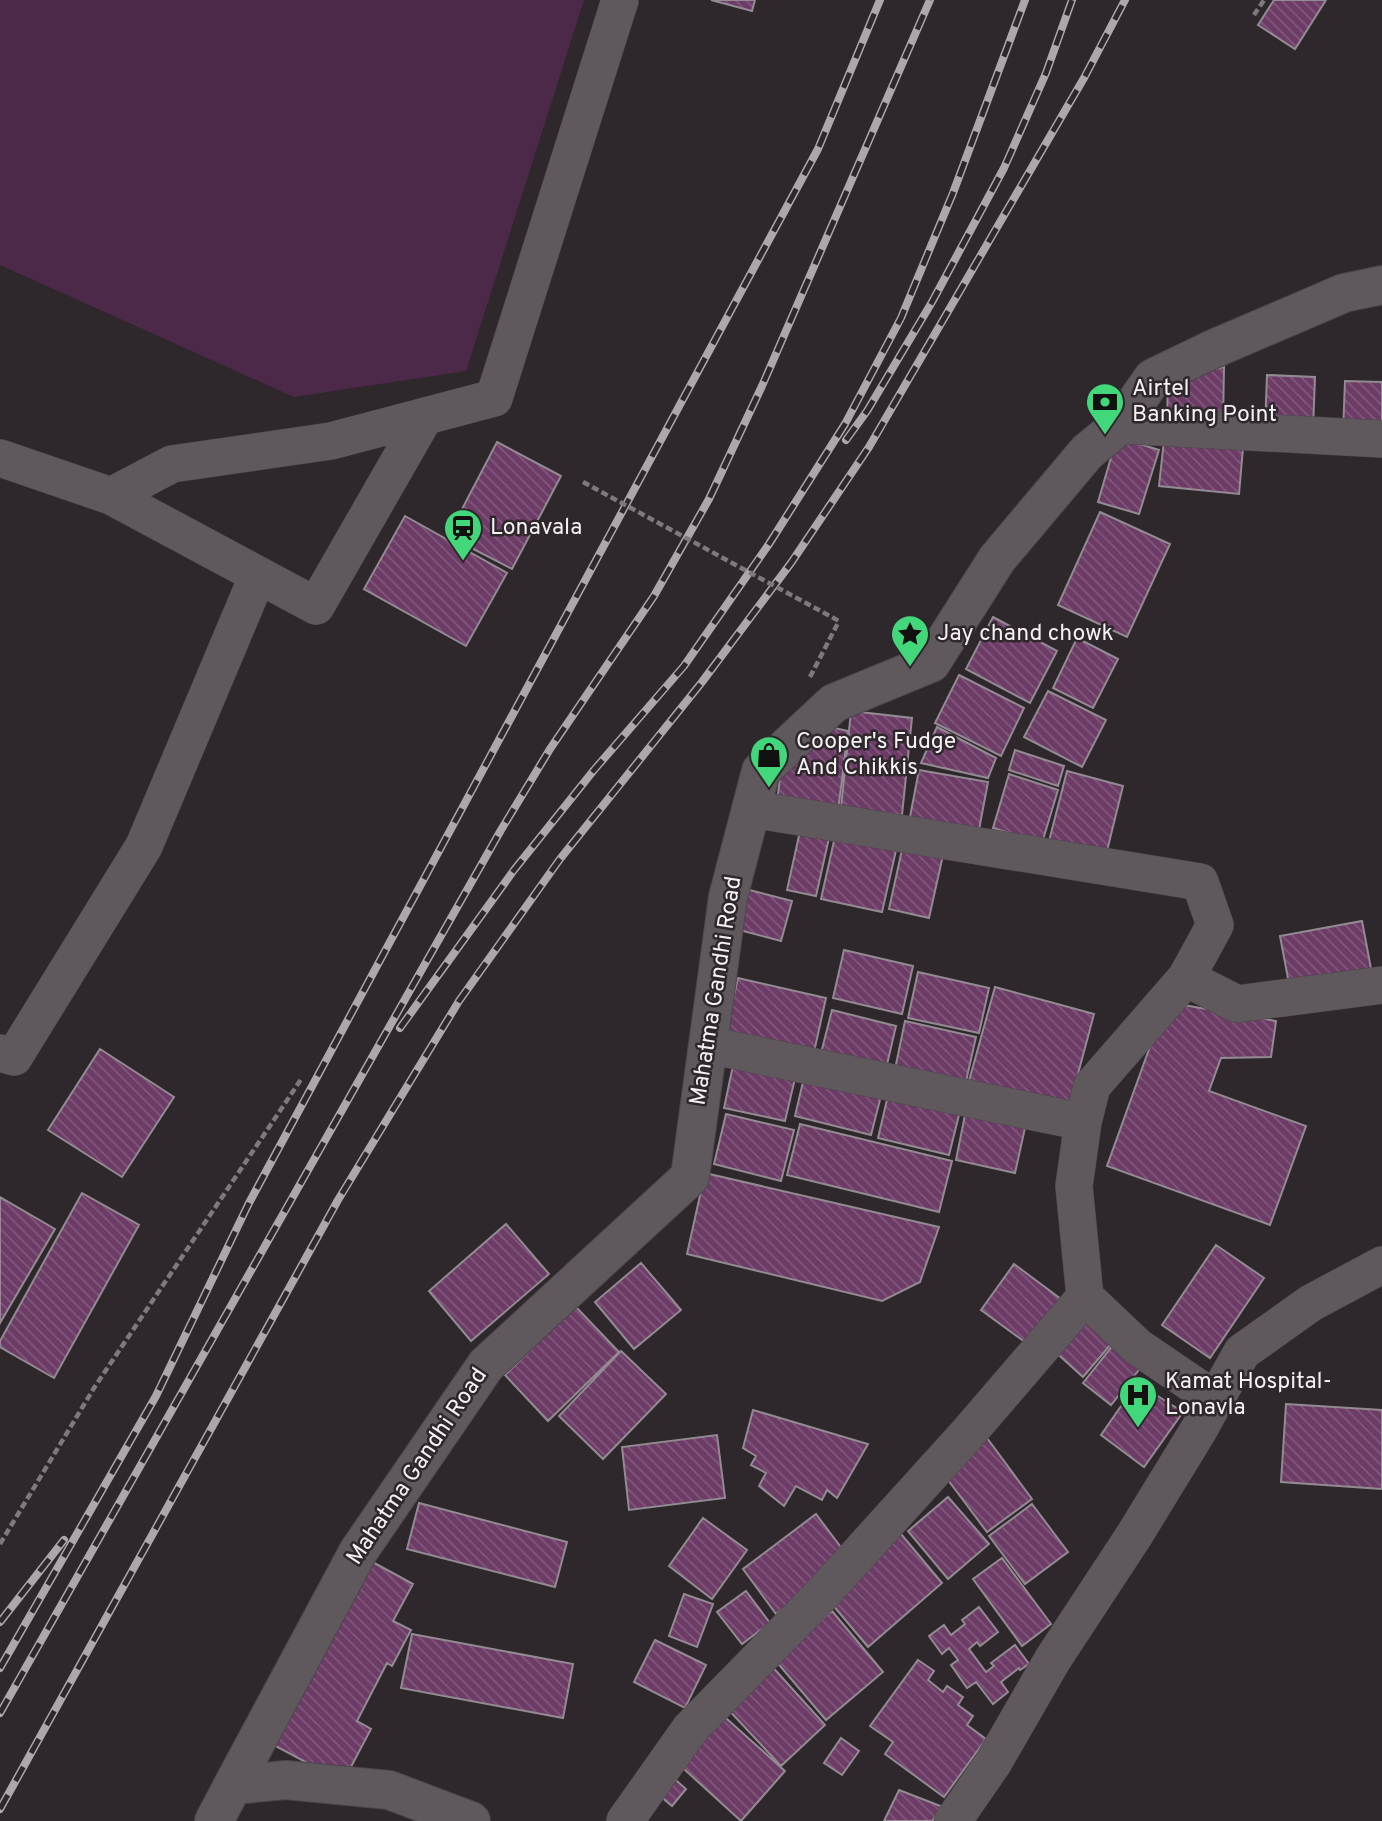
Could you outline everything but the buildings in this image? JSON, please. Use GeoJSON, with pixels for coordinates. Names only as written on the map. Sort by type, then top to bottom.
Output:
{"type":"FeatureCollection","features":[{"type":"Feature","properties":{"kind":"main road","name":"Mahatma Gandhi Road"},"geometry":{"type":"LineString","coordinates":[[214,1821],[358,1552],[486,1365],[690,1177],[728,897],[761,771],[834,703],[931,663],[997,559],[1087,452],[1120,425],[1153,378],[1211,349],[1344,293],[1379,287]]}},
{"type":"Feature","properties":{"kind":"main road"},"geometry":{"type":"LineString","coordinates":[[233,1786],[285,1780],[389,1790],[471,1821]]}},
{"type":"Feature","properties":{"kind":"street"},"geometry":{"type":"LineString","coordinates":[[111,496],[172,464],[331,441],[494,398],[620,0]]}},
{"type":"Feature","properties":{"kind":"street"},"geometry":{"type":"LineString","coordinates":[[0,458],[111,496],[316,606],[425,416]]}},
{"type":"Feature","properties":{"kind":"street"},"geometry":{"type":"LineString","coordinates":[[1120,425],[1382,439]]}},
{"type":"Feature","properties":{"kind":"street"},"geometry":{"type":"LineString","coordinates":[[0,1053],[14,1057],[144,846],[258,575]]}},
{"type":"Feature","properties":{"kind":"street"},"geometry":{"type":"LineString","coordinates":[[751,809],[1200,882],[1215,925],[1186,978],[1092,1086],[1083,1122],[1074,1186],[1085,1297],[1138,1347],[1216,1400]]}},
{"type":"Feature","properties":{"kind":"street"},"geometry":{"type":"LineString","coordinates":[[1186,978],[1237,1004],[1382,985]]}},
{"type":"Feature","properties":{"kind":"street"},"geometry":{"type":"LineString","coordinates":[[708,1045],[1083,1122]]}},
{"type":"Feature","properties":{"kind":"street"},"geometry":{"type":"LineString","coordinates":[[953,1821],[993,1763],[1053,1659],[1135,1534],[1242,1352],[1311,1303],[1382,1265]]}},
{"type":"Feature","properties":{"kind":"street"},"geometry":{"type":"LineString","coordinates":[[625,1821],[690,1729],[825,1591],[969,1432],[1085,1297]]}},
{"type":"Feature","properties":{"kind":"path"},"geometry":{"type":"LineString","coordinates":[[1254,15],[1264,0]]}},
{"type":"Feature","properties":{"kind":"path"},"geometry":{"type":"LineString","coordinates":[[583,482],[839,621],[807,684]]}},
{"type":"Feature","properties":{"kind":"path"},"geometry":{"type":"LineString","coordinates":[[0,1544],[94,1388],[302,1078]]}},
{"type":"Feature","properties":{"kind":"shaded area"},"geometry":{"type":"Polygon","coordinates":[[[0,0],[584,0],[466,371],[294,397],[0,265],[0,0]]]}},
{"type":"Feature","properties":{"kind":"railway"},"geometry":{"type":"LineString","coordinates":[[0,1668],[156,1396],[249,1203],[818,149],[880,0]]}},
{"type":"Feature","properties":{"kind":"railway"},"geometry":{"type":"LineString","coordinates":[[0,1713],[501,830],[550,749],[654,596],[709,499],[762,386],[930,0]]}},
{"type":"Feature","properties":{"kind":"railway"},"geometry":{"type":"LineString","coordinates":[[400,1028],[514,870],[594,770],[684,666],[769,544],[845,424],[901,318],[953,193],[1025,0]]}},
{"type":"Feature","properties":{"kind":"railway"},"geometry":{"type":"LineString","coordinates":[[846,440],[867,411],[932,302],[1004,168],[1046,73],[1072,0]]}},
{"type":"Feature","properties":{"kind":"railway"},"geometry":{"type":"LineString","coordinates":[[0,1809],[338,1200],[459,1001],[560,859],[702,682],[791,563],[869,447],[1084,78],[1125,0]]}},
{"type":"Feature","properties":{"kind":"railway"},"geometry":{"type":"LineString","coordinates":[[0,1622],[64,1540]]}},
{"type":"Feature","properties":{"kind":"place","name":"Airtel Banking Point"},"geometry":{"type":"Point","coordinates":[1105,436]}},
{"type":"Feature","properties":{"kind":"place","name":"Lonavala"},"geometry":{"type":"Point","coordinates":[463,562]}},
{"type":"Feature","properties":{"kind":"place","name":"Jay chand chowk"},"geometry":{"type":"Point","coordinates":[910,668]}},
{"type":"Feature","properties":{"kind":"place","name":"Cooper's Fudge And Chikkis"},"geometry":{"type":"Point","coordinates":[769,789]}},
{"type":"Feature","properties":{"kind":"place","name":"Kamat Hospital- Lonavla"},"geometry":{"type":"Point","coordinates":[1138,1429]}}]}
